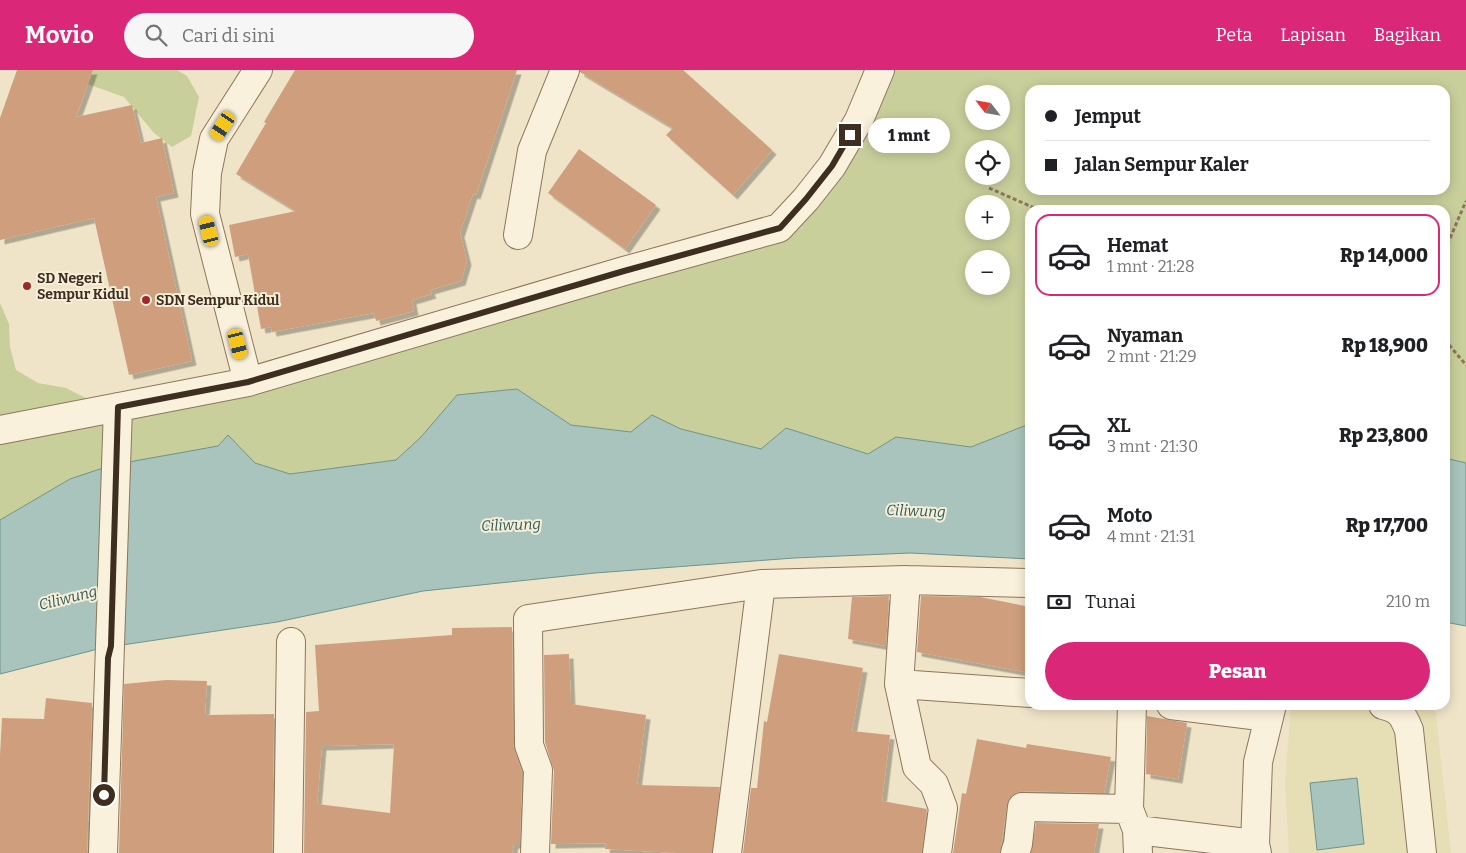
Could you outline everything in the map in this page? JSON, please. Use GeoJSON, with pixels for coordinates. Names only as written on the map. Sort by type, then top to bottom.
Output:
{"type":"FeatureCollection","features":[{"type":"Feature","properties":{"kind":"street"},"geometry":{"type":"LineString","coordinates":[[248,382],[205,214],[206,173],[214,139],[258,70]]}},
{"type":"Feature","properties":{"kind":"street"},"geometry":{"type":"LineString","coordinates":[[518,235],[532,151],[565,70]]}},
{"type":"Feature","properties":{"kind":"street"},"geometry":{"type":"LineString","coordinates":[[0,430],[118,417],[248,382],[624,271],[780,228],[832,166],[859,120],[880,70]]}},
{"type":"Feature","properties":{"kind":"street"},"geometry":{"type":"LineString","coordinates":[[102,853],[118,417]]}},
{"type":"Feature","properties":{"kind":"street"},"geometry":{"type":"LineString","coordinates":[[906,580],[899,684],[916,767],[934,784],[943,808],[937,853]]}},
{"type":"Feature","properties":{"kind":"street"},"geometry":{"type":"LineString","coordinates":[[534,853],[538,770],[529,745],[528,619],[761,584],[906,580],[1025,583]]}},
{"type":"Feature","properties":{"kind":"street"},"geometry":{"type":"LineString","coordinates":[[727,853],[761,584]]}},
{"type":"Feature","properties":{"kind":"street"},"geometry":{"type":"LineString","coordinates":[[288,853],[291,642]]}},
{"type":"Feature","properties":{"kind":"street"},"geometry":{"type":"LineString","coordinates":[[899,684],[1025,693]]}},
{"type":"Feature","properties":{"kind":"street"},"geometry":{"type":"LineString","coordinates":[[1132,710],[1135,831]]}},
{"type":"Feature","properties":{"kind":"street"},"geometry":{"type":"LineString","coordinates":[[1015,853],[1018,844],[1022,807],[1135,831],[1256,849],[1258,762],[1270,711],[1254,710]]}},
{"type":"Feature","properties":{"kind":"street"},"geometry":{"type":"LineString","coordinates":[[1397,710],[1404,718],[1409,730],[1422,853]]}},
{"type":"Feature","properties":{"kind":"path"},"geometry":{"type":"LineString","coordinates":[[990,188],[1029,205]]}},
{"type":"Feature","properties":{"kind":"path"},"geometry":{"type":"LineString","coordinates":[[1450,238],[1466,201]]}},
{"type":"Feature","properties":{"kind":"path"},"geometry":{"type":"LineString","coordinates":[[1450,346],[1466,365]]}},
{"type":"Feature","properties":{"kind":"shaded area"},"geometry":{"type":"Polygon","coordinates":[[[1291,710],[1436,710],[1451,853],[1289,853],[1285,782],[1291,710]]]}},
{"type":"Feature","properties":{"kind":"green space"},"geometry":{"type":"Polygon","coordinates":[[[67,70],[177,70],[187,76],[199,97],[191,136],[172,147],[154,133],[124,97],[82,82],[67,70]]]}},
{"type":"Feature","properties":{"kind":"green space"},"geometry":{"type":"Polygon","coordinates":[[[880,70],[1466,70],[1466,463],[1450,459],[1450,205],[1025,205],[1025,427],[971,447],[896,437],[868,454],[786,428],[761,449],[681,429],[652,416],[631,432],[571,425],[517,389],[457,395],[421,437],[396,460],[290,474],[255,463],[228,435],[218,446],[70,479],[0,520],[0,303],[9,324],[10,347],[16,370],[38,383],[66,388],[90,400],[119,407],[779,228],[880,70]]]}},
{"type":"Feature","properties":{"kind":"water","name":"Ciliwung"},"geometry":{"type":"Polygon","coordinates":[[[517,389],[571,425],[631,432],[652,415],[681,429],[761,449],[786,428],[868,454],[896,437],[971,447],[1024,426],[1025,559],[910,553],[794,558],[595,573],[423,591],[277,622],[102,648],[0,674],[0,520],[70,479],[112,465],[218,446],[228,435],[255,463],[290,474],[396,460],[421,437],[457,395],[517,389]]]}},
{"type":"Feature","properties":{"kind":"water"},"geometry":{"type":"Polygon","coordinates":[[[1450,459],[1466,463],[1466,626],[1450,623],[1450,459]]]}},
{"type":"Feature","properties":{"kind":"water"},"geometry":{"type":"Polygon","coordinates":[[[1357,778],[1364,844],[1317,850],[1310,783],[1357,778]]]}},
{"type":"Feature","properties":{"kind":"building","name":"SDN Sempur Kidul"},"geometry":{"type":"Polygon","coordinates":[[[17,70],[93,70],[76,117],[132,105],[141,143],[162,138],[174,193],[156,197],[192,361],[129,375],[94,218],[0,240],[0,118],[17,70]]]}},
{"type":"Feature","properties":{"kind":"building"},"geometry":{"type":"Polygon","coordinates":[[[295,70],[517,70],[476,195],[473,194],[460,233],[467,261],[461,281],[430,290],[432,294],[412,300],[414,311],[376,321],[374,313],[272,332],[271,327],[261,329],[248,254],[235,257],[229,225],[296,211],[236,174],[295,70]]]}},
{"type":"Feature","properties":{"kind":"building"},"geometry":{"type":"Polygon","coordinates":[[[580,70],[683,70],[772,150],[733,195],[666,135],[673,128],[580,72],[580,70]]]}},
{"type":"Feature","properties":{"kind":"building"},"geometry":{"type":"Polygon","coordinates":[[[579,149],[656,205],[625,249],[548,193],[579,149]]]}},
{"type":"Feature","properties":{"kind":"building"},"geometry":{"type":"Polygon","coordinates":[[[889,596],[886,646],[848,639],[852,597],[889,596]]]}},
{"type":"Feature","properties":{"kind":"building"},"geometry":{"type":"Polygon","coordinates":[[[921,596],[980,597],[1025,606],[1025,672],[917,652],[921,596]]]}},
{"type":"Feature","properties":{"kind":"building"},"geometry":{"type":"Polygon","coordinates":[[[512,627],[513,745],[522,772],[520,844],[514,844],[512,853],[304,853],[306,712],[319,711],[315,645],[452,635],[452,628],[512,627]],[[394,744],[322,746],[317,804],[390,813],[394,744]]]}},
{"type":"Feature","properties":{"kind":"building"},"geometry":{"type":"Polygon","coordinates":[[[569,654],[571,704],[646,715],[637,785],[720,787],[712,853],[605,849],[606,843],[551,844],[554,771],[545,742],[544,655],[569,654]]]}},
{"type":"Feature","properties":{"kind":"building"},"geometry":{"type":"Polygon","coordinates":[[[779,654],[863,668],[852,731],[890,735],[882,801],[927,809],[922,853],[743,853],[751,788],[757,788],[764,721],[767,722],[779,654]]]}},
{"type":"Feature","properties":{"kind":"building"},"geometry":{"type":"Polygon","coordinates":[[[166,680],[207,681],[205,715],[274,714],[272,853],[119,853],[124,684],[166,680]]]}},
{"type":"Feature","properties":{"kind":"building"},"geometry":{"type":"Polygon","coordinates":[[[46,698],[92,703],[87,853],[0,853],[2,718],[44,719],[46,698]]]}},
{"type":"Feature","properties":{"kind":"building"},"geometry":{"type":"Polygon","coordinates":[[[1147,716],[1187,723],[1178,779],[1146,774],[1147,716]]]}},
{"type":"Feature","properties":{"kind":"building"},"geometry":{"type":"Polygon","coordinates":[[[977,739],[1026,748],[1027,744],[1111,757],[1104,793],[1022,791],[1015,793],[1009,798],[1007,805],[1000,853],[953,853],[962,793],[966,794],[977,739]]]}},
{"type":"Feature","properties":{"kind":"building"},"geometry":{"type":"Polygon","coordinates":[[[1036,823],[1099,824],[1094,853],[1031,853],[1036,823]]]}},
{"type":"Feature","properties":{"kind":"place","name":"SD Negeri Sempur Kidul"},"geometry":{"type":"Point","coordinates":[27,286]}},
{"type":"Feature","properties":{"kind":"place","name":"SDN Sempur Kidul"},"geometry":{"type":"Point","coordinates":[146,300]}},
{"type":"Feature","properties":{"kind":"route"},"geometry":{"type":"LineString","coordinates":[[104,795],[108,658],[111,646],[118,407],[248,382],[624,271],[780,228],[832,166],[850,135]]}}]}
